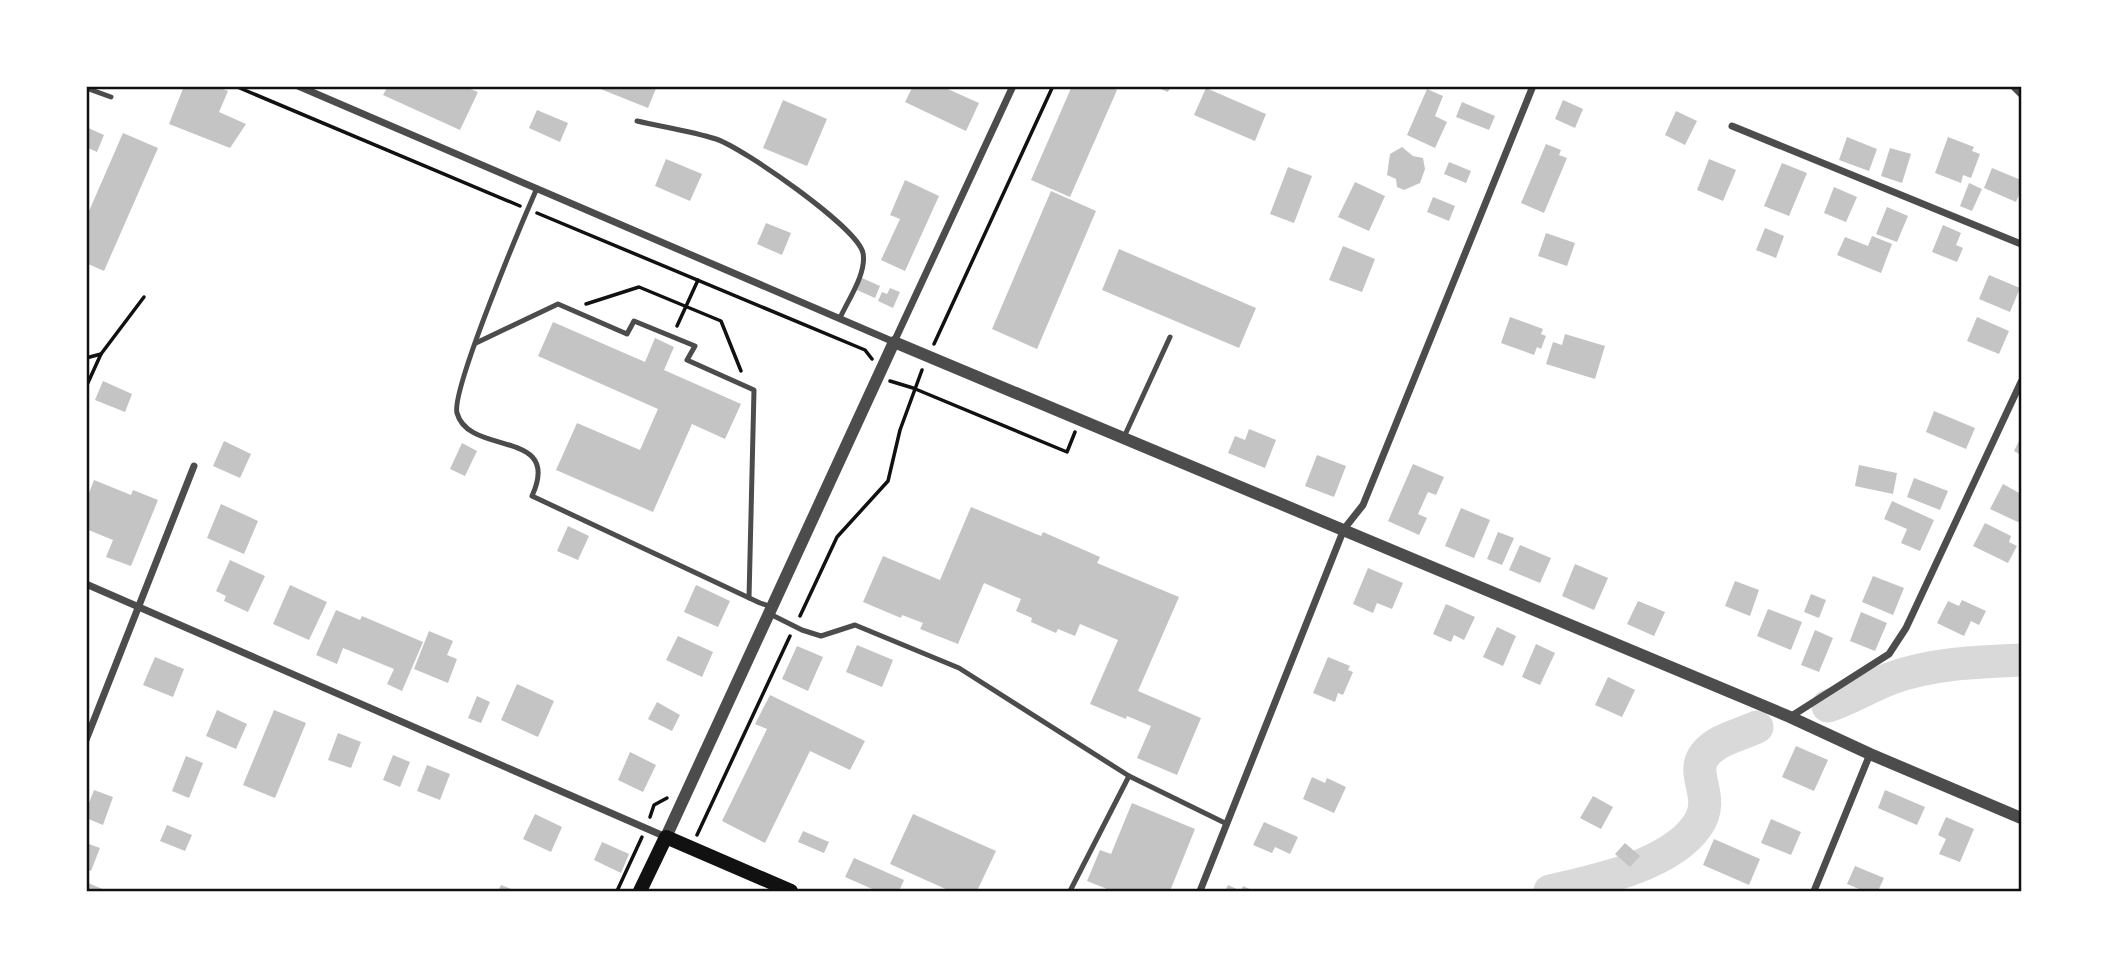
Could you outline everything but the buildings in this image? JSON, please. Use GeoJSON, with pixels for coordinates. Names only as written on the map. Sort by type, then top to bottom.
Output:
{"type":"FeatureCollection","features":[{"type":"Feature","properties":{"kind":"main road"},"geometry":{"type":"LineString","coordinates":[[640,891],[666,837],[791,891]]}},
{"type":"Feature","properties":{"kind":"street"},"geometry":{"type":"LineString","coordinates":[[298,86],[894,342],[1790,716],[1870,754],[2021,818]]}},
{"type":"Feature","properties":{"kind":"street"},"geometry":{"type":"LineString","coordinates":[[322,95],[326,86]]}},
{"type":"Feature","properties":{"kind":"street"},"geometry":{"type":"LineString","coordinates":[[86,584],[666,837],[1013,86]]}},
{"type":"Feature","properties":{"kind":"street"},"geometry":{"type":"LineString","coordinates":[[1200,891],[1344,529],[1363,505],[1533,86]]}},
{"type":"Feature","properties":{"kind":"street"},"geometry":{"type":"LineString","coordinates":[[2013,86],[2021,94]]}},
{"type":"Feature","properties":{"kind":"street"},"geometry":{"type":"LineString","coordinates":[[1732,125],[2021,244]]}},
{"type":"Feature","properties":{"kind":"street"},"geometry":{"type":"LineString","coordinates":[[1790,716],[1889,654],[1906,628],[2021,382]]}},
{"type":"Feature","properties":{"kind":"street"},"geometry":{"type":"LineString","coordinates":[[86,740],[194,466]]}},
{"type":"Feature","properties":{"kind":"street"},"geometry":{"type":"LineString","coordinates":[[1814,891],[1870,754]]}},
{"type":"Feature","properties":{"kind":"lane"},"geometry":{"type":"LineString","coordinates":[[86,88],[111,97]]}},
{"type":"Feature","properties":{"kind":"lane"},"geometry":{"type":"LineString","coordinates":[[637,121],[717,139],[755,159],[835,219],[863,252],[862,269],[840,318]]}},
{"type":"Feature","properties":{"kind":"lane"},"geometry":{"type":"LineString","coordinates":[[537,188],[457,398],[458,416],[470,430],[524,451],[535,459],[540,479],[532,496],[749,598],[795,626],[821,636],[855,625],[959,668],[1129,776],[1227,824]]}},
{"type":"Feature","properties":{"kind":"lane"},"geometry":{"type":"LineString","coordinates":[[476,343],[558,304],[627,334],[634,321],[695,346],[687,360],[754,390],[749,598]]}},
{"type":"Feature","properties":{"kind":"lane"},"geometry":{"type":"LineString","coordinates":[[1124,437],[1170,337]]}},
{"type":"Feature","properties":{"kind":"lane"},"geometry":{"type":"LineString","coordinates":[[1070,891],[1129,776]]}},
{"type":"Feature","properties":{"kind":"path"},"geometry":{"type":"LineString","coordinates":[[235,86],[865,350],[873,360],[872,374],[914,388],[1067,453],[1080,419]]}},
{"type":"Feature","properties":{"kind":"path"},"geometry":{"type":"LineString","coordinates":[[690,849],[837,537],[888,481],[900,430],[914,388],[1054,86]]}},
{"type":"Feature","properties":{"kind":"path"},"geometry":{"type":"LineString","coordinates":[[672,336],[698,280]]}},
{"type":"Feature","properties":{"kind":"path"},"geometry":{"type":"LineString","coordinates":[[570,309],[639,287],[721,321],[748,387]]}},
{"type":"Feature","properties":{"kind":"path"},"geometry":{"type":"LineString","coordinates":[[86,387],[101,354],[144,298]]}},
{"type":"Feature","properties":{"kind":"path"},"geometry":{"type":"LineString","coordinates":[[86,358],[101,354]]}},
{"type":"Feature","properties":{"kind":"path"},"geometry":{"type":"LineString","coordinates":[[617,891],[654,805],[668,798]]}},
{"type":"Feature","properties":{"kind":"waterway"},"geometry":{"type":"LineString","coordinates":[[1828,706],[1892,678],[1923,669],[2021,660]]}},
{"type":"Feature","properties":{"kind":"waterway"},"geometry":{"type":"LineString","coordinates":[[1550,891],[1629,870],[1650,862],[1684,840],[1697,826],[1703,814],[1705,802],[1700,772],[1706,753],[1717,744],[1757,727]]}}]}
